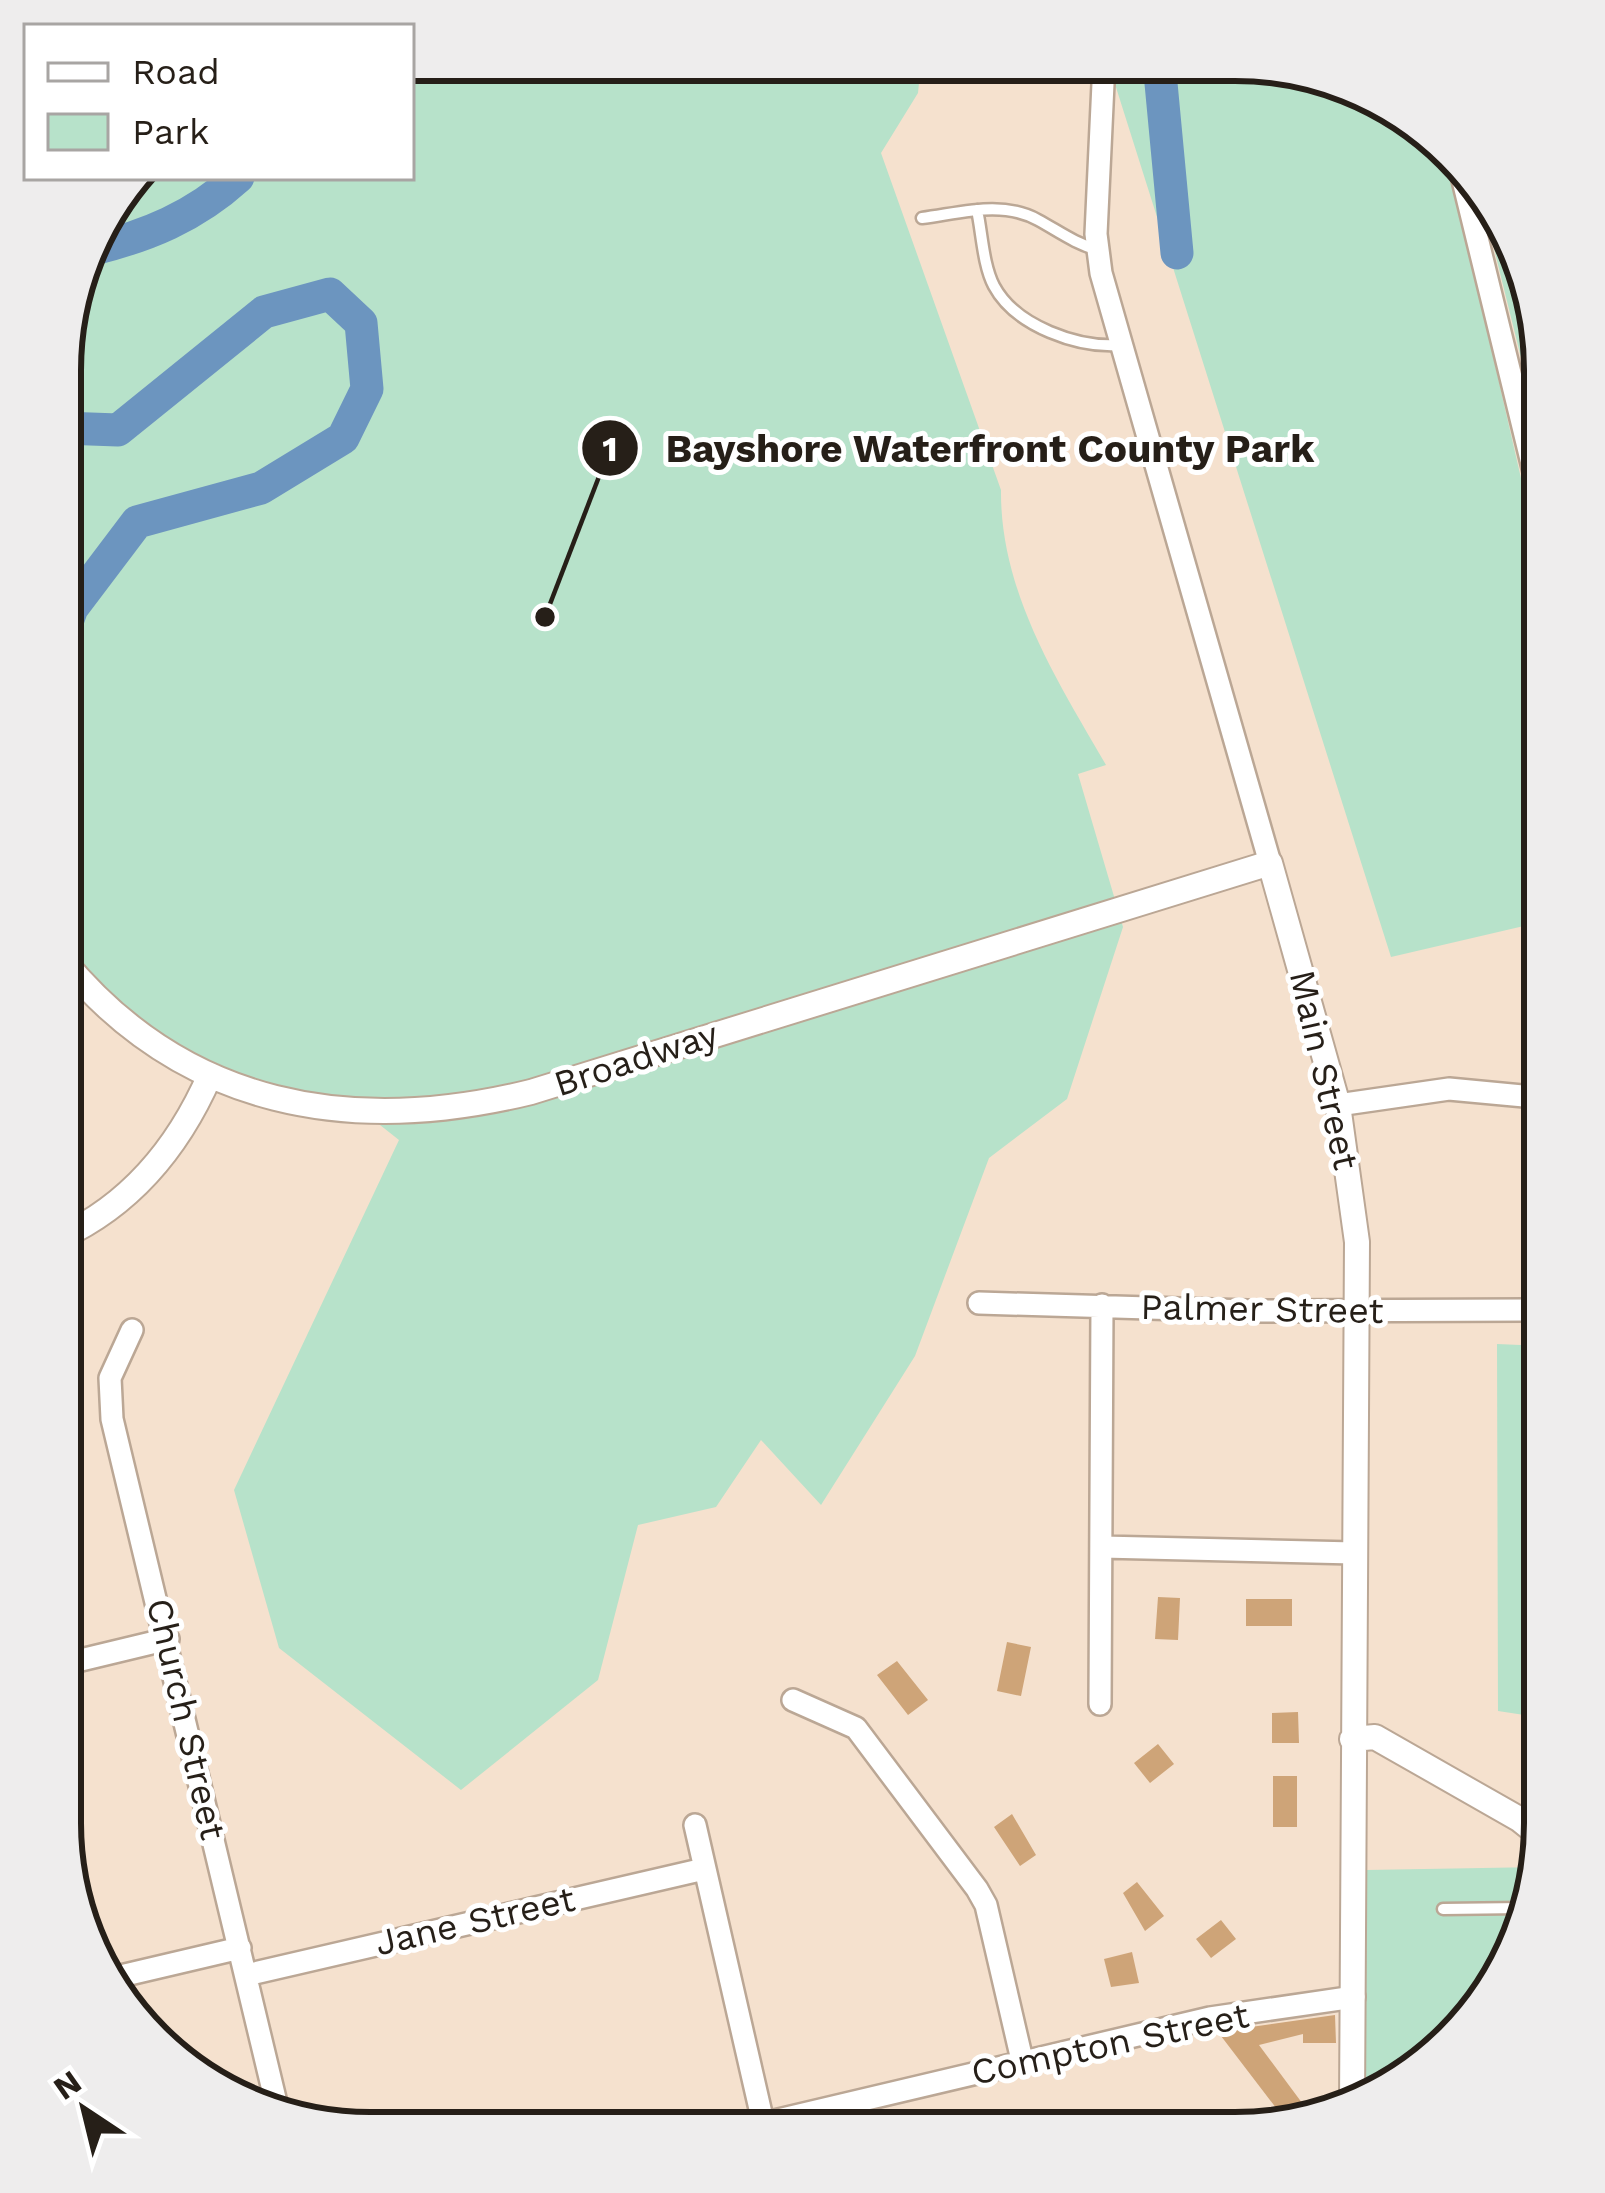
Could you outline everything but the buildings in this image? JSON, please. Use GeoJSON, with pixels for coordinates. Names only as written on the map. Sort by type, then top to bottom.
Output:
{"type":"FeatureCollection","features":[{"type":"Feature","properties":{"kind":"street","name":"Main Street"},"geometry":{"type":"LineString","coordinates":[[1102,81],[1098,250],[1120,345],[1338,1105],[1352,1191],[1357,1311],[1352,2087]]}},
{"type":"Feature","properties":{"kind":"street"},"geometry":{"type":"LineString","coordinates":[[1468,199],[1524,431]]}},
{"type":"Feature","properties":{"kind":"street","name":"Broadway"},"geometry":{"type":"LineString","coordinates":[[210,1076],[269,1097],[344,1112],[428,1113],[478,1105],[1270,863]]}},
{"type":"Feature","properties":{"kind":"street"},"geometry":{"type":"LineString","coordinates":[[81,979],[104,1004],[210,1076],[169,1151],[117,1202],[81,1225]]}},
{"type":"Feature","properties":{"kind":"street"},"geometry":{"type":"LineString","coordinates":[[1338,1105],[1449,1089],[1524,1096]]}},
{"type":"Feature","properties":{"kind":"street","name":"Palmer Street"},"geometry":{"type":"LineString","coordinates":[[979,1303],[1523,1310]]}},
{"type":"Feature","properties":{"kind":"street"},"geometry":{"type":"LineString","coordinates":[[1100,1704],[1102,1305]]}},
{"type":"Feature","properties":{"kind":"street","name":"Church Street"},"geometry":{"type":"LineString","coordinates":[[132,1330],[110,1378],[110,1404],[274,2096]]}},
{"type":"Feature","properties":{"kind":"street"},"geometry":{"type":"LineString","coordinates":[[1102,1546],[1354,1553]]}},
{"type":"Feature","properties":{"kind":"street"},"geometry":{"type":"LineString","coordinates":[[81,1660],[168,1639]]}},
{"type":"Feature","properties":{"kind":"street"},"geometry":{"type":"LineString","coordinates":[[793,1700],[856,1728],[977,1889],[986,1905],[1022,2060]]}},
{"type":"Feature","properties":{"kind":"street"},"geometry":{"type":"LineString","coordinates":[[1352,1739],[1375,1737],[1523,1822]]}},
{"type":"Feature","properties":{"kind":"street"},"geometry":{"type":"LineString","coordinates":[[695,1825],[741,2112]]}},
{"type":"Feature","properties":{"kind":"street","name":"Jane Street"},"geometry":{"type":"LineString","coordinates":[[246,1975],[704,1869]]}},
{"type":"Feature","properties":{"kind":"street"},"geometry":{"type":"LineString","coordinates":[[125,1975],[241,1948]]}},
{"type":"Feature","properties":{"kind":"street","name":"Compton Street"},"geometry":{"type":"LineString","coordinates":[[809,2112],[1210,2018],[1354,1997]]}},
{"type":"Feature","properties":{"kind":"lane"},"geometry":{"type":"LineString","coordinates":[[922,218],[1006,208],[1036,218],[1066,241],[1098,250]]}},
{"type":"Feature","properties":{"kind":"lane"},"geometry":{"type":"LineString","coordinates":[[977,211],[994,285],[1008,302],[1071,340],[1091,347],[1120,345]]}},
{"type":"Feature","properties":{"kind":"lane"},"geometry":{"type":"LineString","coordinates":[[1443,1909],[1511,1908]]}},
{"type":"Feature","properties":{"kind":"green space"},"geometry":{"type":"Polygon","coordinates":[[[414,81],[919,81],[918,93],[881,153],[1001,490],[1003,528],[1021,599],[1051,668],[1106,765],[1078,774],[1123,927],[1067,1099],[989,1158],[915,1356],[821,1505],[761,1440],[716,1507],[638,1525],[598,1680],[461,1790],[279,1648],[234,1490],[399,1140],[361,1110],[210,1075],[81,973],[83,332],[103,259],[141,194],[154,180],[414,180],[414,81]]]}},
{"type":"Feature","properties":{"kind":"green space"},"geometry":{"type":"Polygon","coordinates":[[[1114,81],[1235,81],[1310,91],[1346,103],[1396,130],[1453,180],[1524,491],[1524,926],[1391,957],[1114,81]]]}},
{"type":"Feature","properties":{"kind":"green space"},"geometry":{"type":"Polygon","coordinates":[[[1491,237],[1518,313],[1524,370],[1491,237]]]}},
{"type":"Feature","properties":{"kind":"green space"},"geometry":{"type":"Polygon","coordinates":[[[1497,1344],[1523,1345],[1523,1715],[1498,1711],[1497,1344]]]}},
{"type":"Feature","properties":{"kind":"green space"},"geometry":{"type":"Polygon","coordinates":[[[1520,1867],[1509,1916],[1475,1984],[1426,2040],[1363,2082],[1366,1870],[1520,1867]]]}},
{"type":"Feature","properties":{"kind":"waterway"},"geometry":{"type":"LineString","coordinates":[[1161,81],[1177,253]]}},
{"type":"Feature","properties":{"kind":"waterway"},"geometry":{"type":"LineString","coordinates":[[110,244],[169,223],[234,180]]}},
{"type":"Feature","properties":{"kind":"waterway"},"geometry":{"type":"LineString","coordinates":[[81,429],[118,430],[264,312],[330,294],[361,323],[367,389],[343,438],[261,488],[137,522],[81,596]]}},
{"type":"Feature","properties":{"kind":"place","name":"Bayshore Waterfront County Park"},"geometry":{"type":"Point","coordinates":[545,617]}}]}
